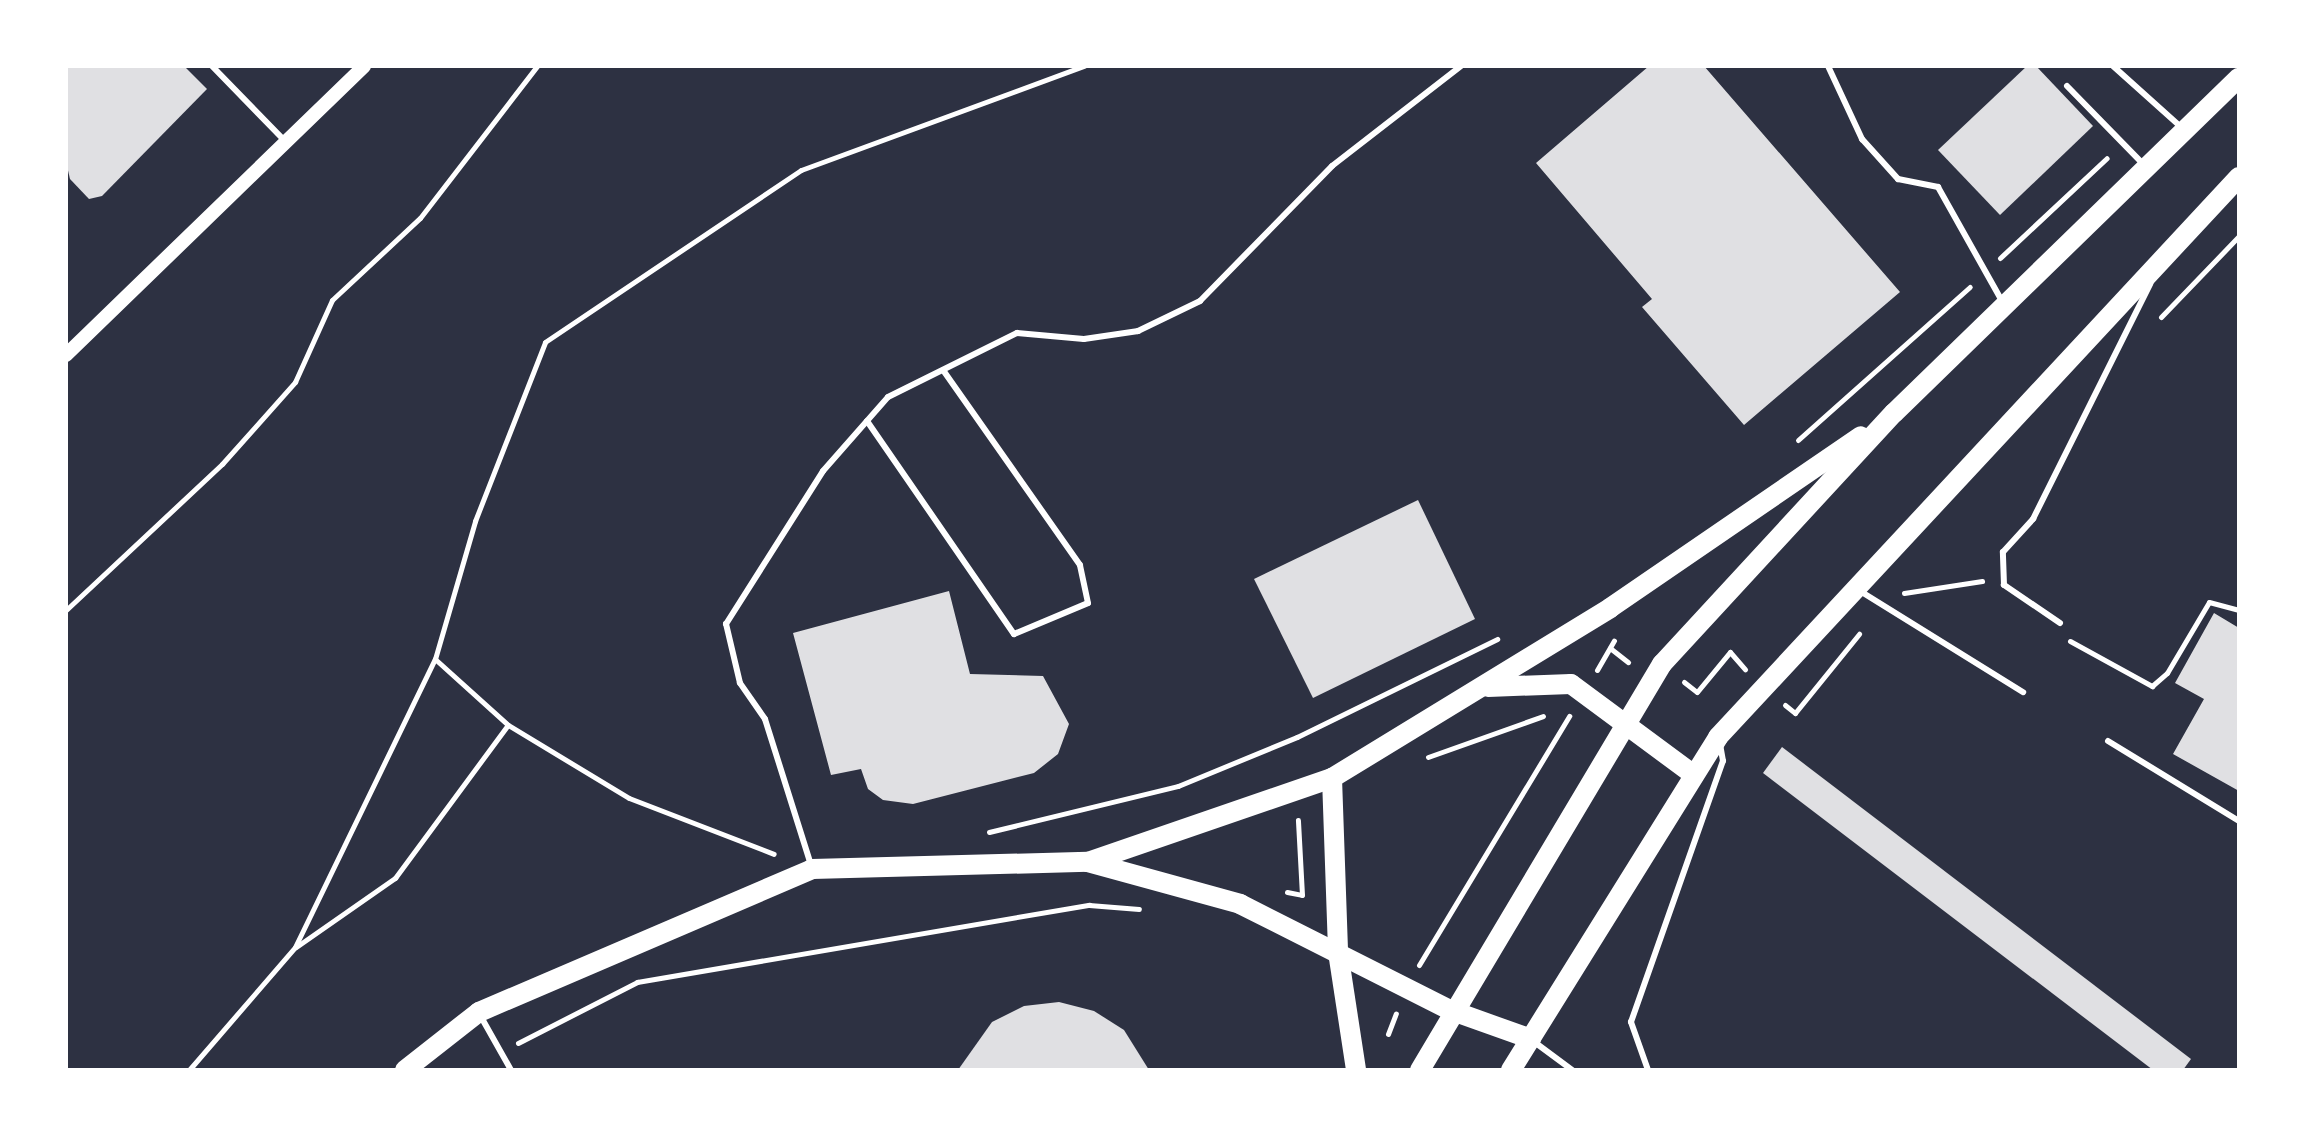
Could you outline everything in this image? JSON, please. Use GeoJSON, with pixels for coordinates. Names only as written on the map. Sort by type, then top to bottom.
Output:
{"type":"FeatureCollection","features":[{"type":"Feature","properties":{"kind":"main road"},"geometry":{"type":"LineString","coordinates":[[1424,1062],[1450,1010],[1627,720],[1722,593],[1894,413],[2006,308],[2239,78]]}},
{"type":"Feature","properties":{"kind":"main road"},"geometry":{"type":"LineString","coordinates":[[1511,1070],[1718,737],[2169,245],[2239,177]]}},
{"type":"Feature","properties":{"kind":"main road"},"geometry":{"type":"LineString","coordinates":[[1088,862],[1332,778],[1488,687],[1894,413]]}},
{"type":"Feature","properties":{"kind":"main road"},"geometry":{"type":"LineString","coordinates":[[1488,687],[1571,684],[1627,720],[1694,775]]}},
{"type":"Feature","properties":{"kind":"main road"},"geometry":{"type":"LineString","coordinates":[[1332,778],[1338,952],[1356,1070]]}},
{"type":"Feature","properties":{"kind":"main road"},"geometry":{"type":"LineString","coordinates":[[405,1070],[479,1012],[811,865],[1088,862],[1240,904],[1450,1010],[1531,1039]]}},
{"type":"Feature","properties":{"kind":"street"},"geometry":{"type":"LineString","coordinates":[[66,355],[364,66]]}},
{"type":"Feature","properties":{"kind":"lane"},"geometry":{"type":"LineString","coordinates":[[212,66],[286,142]]}},
{"type":"Feature","properties":{"kind":"lane"},"geometry":{"type":"LineString","coordinates":[[811,865],[765,719],[740,683],[726,624],[823,471],[888,397],[1017,333],[1084,339],[1138,331],[1200,301],[1332,166],[1461,66]]}},
{"type":"Feature","properties":{"kind":"lane"},"geometry":{"type":"LineString","coordinates":[[1828,66],[1862,139],[1898,179],[1938,187],[2006,308]]}},
{"type":"Feature","properties":{"kind":"lane"},"geometry":{"type":"LineString","coordinates":[[2113,66],[2186,132]]}},
{"type":"Feature","properties":{"kind":"lane"},"geometry":{"type":"LineString","coordinates":[[2067,86],[2127,139],[2148,169]]}},
{"type":"Feature","properties":{"kind":"lane"},"geometry":{"type":"LineString","coordinates":[[2060,623],[2004,585],[2003,552],[2033,519],[2169,245]]}},
{"type":"Feature","properties":{"kind":"lane"},"geometry":{"type":"LineString","coordinates":[[867,421],[1014,634],[1088,603],[1080,565],[943,370]]}},
{"type":"Feature","properties":{"kind":"lane"},"geometry":{"type":"LineString","coordinates":[[1853,587],[2023,692]]}},
{"type":"Feature","properties":{"kind":"lane"},"geometry":{"type":"LineString","coordinates":[[1648,1070],[1631,1022],[1723,761],[1718,737]]}},
{"type":"Feature","properties":{"kind":"lane"},"geometry":{"type":"LineString","coordinates":[[2108,741],[2239,821]]}},
{"type":"Feature","properties":{"kind":"lane"},"geometry":{"type":"LineString","coordinates":[[479,1012],[511,1070]]}},
{"type":"Feature","properties":{"kind":"lane"},"geometry":{"type":"LineString","coordinates":[[1531,1039],[1572,1070]]}},
{"type":"Feature","properties":{"kind":"path"},"geometry":{"type":"LineString","coordinates":[[66,610],[222,464],[295,382],[332,300],[454,179],[537,66]]}},
{"type":"Feature","properties":{"kind":"path"},"geometry":{"type":"LineString","coordinates":[[295,947],[435,659],[475,521],[545,342],[801,170],[1084,66]]}},
{"type":"Feature","properties":{"kind":"path"},"geometry":{"type":"LineString","coordinates":[[1785,449],[1985,272],[2127,139]]}},
{"type":"Feature","properties":{"kind":"path"},"geometry":{"type":"LineString","coordinates":[[976,834],[1178,786],[1297,737],[1501,636]]}},
{"type":"Feature","properties":{"kind":"path"},"geometry":{"type":"LineString","coordinates":[[1584,692],[1617,636]]}},
{"type":"Feature","properties":{"kind":"path"},"geometry":{"type":"LineString","coordinates":[[1610,648],[1626,664],[1635,654]]}},
{"type":"Feature","properties":{"kind":"path"},"geometry":{"type":"LineString","coordinates":[[435,659],[508,725],[629,798],[798,863],[811,865]]}},
{"type":"Feature","properties":{"kind":"path"},"geometry":{"type":"LineString","coordinates":[[1406,988],[1576,705],[1413,762]]}},
{"type":"Feature","properties":{"kind":"path"},"geometry":{"type":"LineString","coordinates":[[189,1070],[295,947],[395,878],[508,725]]}},
{"type":"Feature","properties":{"kind":"path"},"geometry":{"type":"LineString","coordinates":[[1272,889],[1302,895],[1298,812],[1283,816]]}},
{"type":"Feature","properties":{"kind":"path"},"geometry":{"type":"LineString","coordinates":[[1089,905],[1127,873]]}},
{"type":"Feature","properties":{"kind":"path"},"geometry":{"type":"LineString","coordinates":[[502,1053],[637,982],[1089,905],[1153,910]]}},
{"type":"Feature","properties":{"kind":"path"},"geometry":{"type":"LineString","coordinates":[[1351,1029],[1388,1034],[1424,1062]]}},
{"type":"Feature","properties":{"kind":"building"},"geometry":{"type":"Polygon","coordinates":[[[66,66],[184,66],[207,89],[102,196],[89,199],[70,179],[66,162],[66,66]]]}},
{"type":"Feature","properties":{"kind":"building"},"geometry":{"type":"Polygon","coordinates":[[[1649,66],[1704,66],[1900,292],[1744,425],[1642,307],[1652,299],[1536,163],[1649,66]]]}},
{"type":"Feature","properties":{"kind":"building"},"geometry":{"type":"Polygon","coordinates":[[[2027,66],[2036,66],[2093,126],[2000,215],[1938,150],[2027,66]]]}},
{"type":"Feature","properties":{"kind":"building"},"geometry":{"type":"Polygon","coordinates":[[[1418,500],[1475,619],[1313,698],[1254,579],[1418,500]]]}},
{"type":"Feature","properties":{"kind":"building"},"geometry":{"type":"Polygon","coordinates":[[[949,591],[970,674],[1043,676],[1069,724],[1058,754],[1034,773],[913,804],[883,800],[868,789],[861,769],[831,775],[793,633],[949,591]]]}},
{"type":"Feature","properties":{"kind":"building"},"geometry":{"type":"Polygon","coordinates":[[[2214,613],[2239,628],[2239,791],[2173,754],[2204,699],[2175,683],[2214,613]]]}},
{"type":"Feature","properties":{"kind":"building"},"geometry":{"type":"Polygon","coordinates":[[[1782,747],[2191,1059],[2183,1070],[2153,1070],[1763,773],[1782,747]]]}},
{"type":"Feature","properties":{"kind":"building"},"geometry":{"type":"Polygon","coordinates":[[[1059,1002],[1094,1011],[1124,1030],[1149,1070],[958,1070],[992,1022],[1024,1006],[1059,1002]]]}}]}
